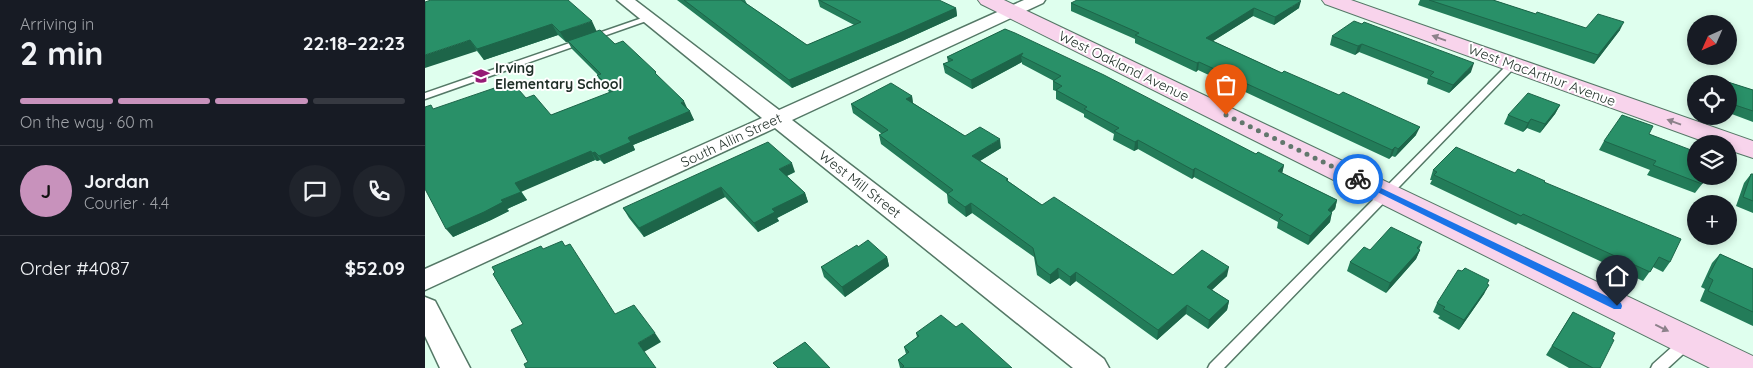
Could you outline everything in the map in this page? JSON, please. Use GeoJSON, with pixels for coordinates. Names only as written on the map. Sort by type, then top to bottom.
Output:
{"type":"FeatureCollection","features":[{"type":"Feature","properties":{"kind":"main road","name":"West MacArthur Avenue"},"geometry":{"type":"LineString","coordinates":[[1332,0],[1753,150]]}},
{"type":"Feature","properties":{"kind":"main road","name":"West Oakland Avenue"},"geometry":{"type":"LineString","coordinates":[[1000,6],[1744,368]]}},
{"type":"Feature","properties":{"kind":"street","name":"West Mill Street"},"geometry":{"type":"LineString","coordinates":[[625,0],[1094,368]]}},
{"type":"Feature","properties":{"kind":"street","name":"South Allin Street"},"geometry":{"type":"LineString","coordinates":[[425,280],[778,119],[1000,6],[1037,0]]}},
{"type":"Feature","properties":{"kind":"street"},"geometry":{"type":"LineString","coordinates":[[425,308],[455,368]]}},
{"type":"Feature","properties":{"kind":"lane"},"geometry":{"type":"LineString","coordinates":[[425,96],[648,19]]}},
{"type":"Feature","properties":{"kind":"lane"},"geometry":{"type":"LineString","coordinates":[[1215,368],[1512,65]]}},
{"type":"Feature","properties":{"kind":"lane"},"geometry":{"type":"LineString","coordinates":[[1658,368],[1689,341]]}},
{"type":"Feature","properties":{"kind":"building"},"geometry":{"type":"Polygon","coordinates":[[[431,0],[568,0],[592,21],[560,32],[552,24],[477,49],[470,40],[425,55],[425,2],[431,0]]]}},
{"type":"Feature","properties":{"kind":"building"},"geometry":{"type":"Polygon","coordinates":[[[684,0],[741,0],[807,45],[861,22],[819,0],[939,0],[956,8],[789,80],[684,0]]]}},
{"type":"Feature","properties":{"kind":"building"},"geometry":{"type":"Polygon","coordinates":[[[1077,0],[1299,0],[1301,1],[1275,17],[1254,8],[1206,38],[1282,73],[1284,71],[1339,95],[1343,92],[1420,127],[1398,149],[1395,147],[1392,150],[1135,35],[1139,33],[1071,3],[1077,0]]]}},
{"type":"Feature","properties":{"kind":"building"},"geometry":{"type":"Polygon","coordinates":[[[1429,0],[1493,0],[1586,28],[1598,14],[1624,22],[1598,55],[1429,0]]]}},
{"type":"Feature","properties":{"kind":"building"},"geometry":{"type":"Polygon","coordinates":[[[1354,21],[1362,24],[1364,22],[1474,63],[1453,85],[1430,76],[1434,72],[1362,44],[1358,46],[1332,36],[1354,21]]]}},
{"type":"Feature","properties":{"kind":"building"},"geometry":{"type":"Polygon","coordinates":[[[1005,29],[1104,75],[1256,154],[1258,152],[1284,165],[1278,171],[1337,200],[1328,210],[1332,213],[1310,236],[1279,219],[1283,215],[1195,168],[1193,170],[1138,140],[1135,142],[1114,131],[1119,128],[1084,109],[1087,107],[1056,90],[1062,86],[1053,81],[1061,76],[1021,56],[1023,53],[971,80],[943,64],[953,60],[947,57],[1005,29]]]}},
{"type":"Feature","properties":{"kind":"building"},"geometry":{"type":"Polygon","coordinates":[[[600,30],[615,44],[623,41],[684,101],[681,103],[690,111],[629,137],[631,142],[599,156],[591,151],[515,183],[521,192],[501,200],[503,202],[446,229],[425,189],[425,107],[431,105],[433,109],[512,82],[526,98],[534,95],[551,115],[613,91],[597,75],[601,74],[568,41],[600,30]]]}},
{"type":"Feature","properties":{"kind":"building"},"geometry":{"type":"Polygon","coordinates":[[[891,83],[912,96],[906,99],[965,136],[980,127],[1000,139],[972,156],[1008,179],[1006,180],[1042,205],[1054,197],[1173,275],[1202,250],[1229,267],[1207,287],[1229,301],[1209,320],[1187,305],[1158,330],[1076,272],[1070,277],[1058,268],[1050,275],[1037,265],[1033,248],[971,203],[965,207],[947,194],[953,190],[879,135],[888,130],[851,104],[891,83]]]}},
{"type":"Feature","properties":{"kind":"building"},"geometry":{"type":"Polygon","coordinates":[[[1737,85],[1753,90],[1753,111],[1737,106],[1737,85]]]}},
{"type":"Feature","properties":{"kind":"building"},"geometry":{"type":"Polygon","coordinates":[[[1528,93],[1560,105],[1545,124],[1531,119],[1528,123],[1508,115],[1528,93]]]}},
{"type":"Feature","properties":{"kind":"building"},"geometry":{"type":"Polygon","coordinates":[[[1622,115],[1653,126],[1649,134],[1687,148],[1687,178],[1653,165],[1656,161],[1604,141],[1622,115]]]}},
{"type":"Feature","properties":{"kind":"building"},"geometry":{"type":"Polygon","coordinates":[[[768,142],[792,163],[779,169],[805,193],[772,209],[775,212],[754,223],[721,187],[639,228],[623,208],[768,142]]]}},
{"type":"Feature","properties":{"kind":"building"},"geometry":{"type":"Polygon","coordinates":[[[1456,147],[1515,173],[1518,169],[1544,182],[1681,239],[1670,262],[1659,257],[1650,272],[1523,214],[1521,216],[1434,175],[1437,172],[1433,170],[1456,147]]]}},
{"type":"Feature","properties":{"kind":"building"},"geometry":{"type":"Polygon","coordinates":[[[1751,174],[1753,174],[1753,201],[1743,197],[1751,174]]]}},
{"type":"Feature","properties":{"kind":"building"},"geometry":{"type":"Polygon","coordinates":[[[1391,227],[1422,242],[1417,248],[1420,250],[1390,283],[1350,262],[1364,247],[1370,250],[1391,227]]]}},
{"type":"Feature","properties":{"kind":"building"},"geometry":{"type":"Polygon","coordinates":[[[868,240],[887,257],[842,287],[821,267],[857,245],[858,247],[868,240]]]}},
{"type":"Feature","properties":{"kind":"building"},"geometry":{"type":"Polygon","coordinates":[[[562,241],[565,246],[570,244],[615,314],[634,305],[655,333],[638,343],[656,368],[526,368],[524,364],[528,362],[511,330],[523,324],[493,274],[495,272],[492,267],[541,246],[543,249],[562,241]]]}},
{"type":"Feature","properties":{"kind":"building"},"geometry":{"type":"Polygon","coordinates":[[[1720,254],[1753,269],[1753,312],[1708,291],[1713,280],[1708,277],[1720,254]]]}},
{"type":"Feature","properties":{"kind":"building"},"geometry":{"type":"Polygon","coordinates":[[[1465,268],[1489,280],[1487,284],[1489,285],[1464,320],[1443,309],[1445,307],[1437,303],[1458,270],[1462,271],[1465,268]]]}},
{"type":"Feature","properties":{"kind":"building"},"geometry":{"type":"Polygon","coordinates":[[[1573,312],[1615,333],[1612,339],[1614,340],[1600,368],[1593,368],[1552,346],[1573,312]]]}},
{"type":"Feature","properties":{"kind":"building"},"geometry":{"type":"Polygon","coordinates":[[[941,315],[956,327],[962,323],[1012,368],[902,368],[904,366],[898,360],[909,352],[904,347],[919,336],[916,333],[941,315]]]}},
{"type":"Feature","properties":{"kind":"building"},"geometry":{"type":"Polygon","coordinates":[[[805,342],[830,368],[778,368],[773,363],[805,342]]]}},
{"type":"Feature","properties":{"kind":"way so far"},"geometry":{"type":"LineString","coordinates":[[1226,115],[1358,179]]}},
{"type":"Feature","properties":{"kind":"place","name":"Irving Elementary School"},"geometry":{"type":"Point","coordinates":[481,76]}},
{"type":"Feature","properties":{"kind":"route"},"geometry":{"type":"LineString","coordinates":[[1358,179],[1617,306]]}}]}
